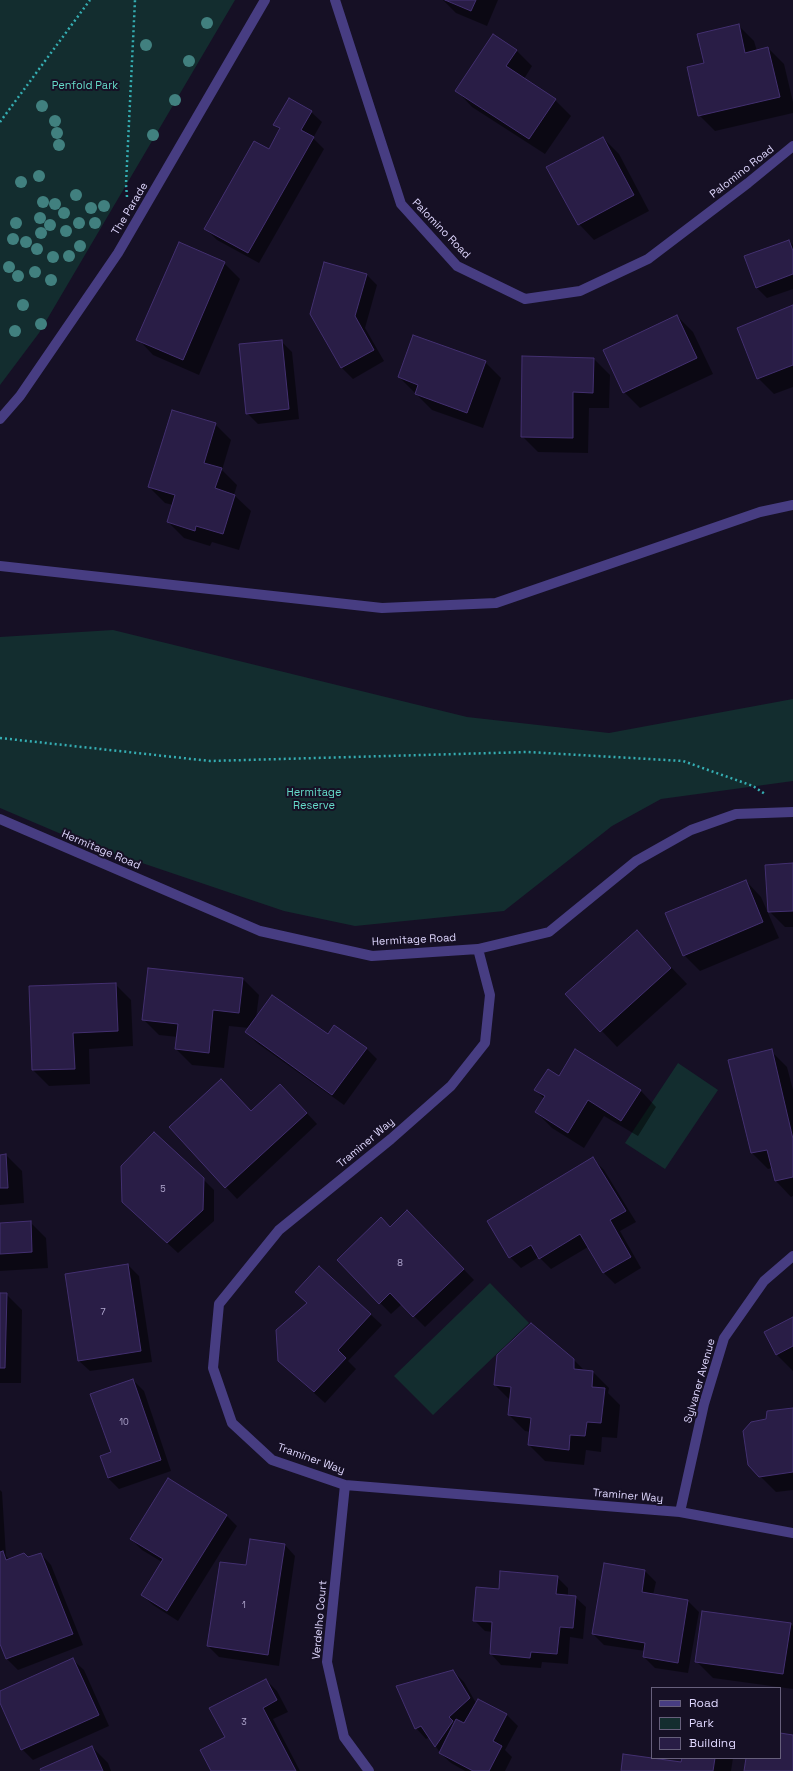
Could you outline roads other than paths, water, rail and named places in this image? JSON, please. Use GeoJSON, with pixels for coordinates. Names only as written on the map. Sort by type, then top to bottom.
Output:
{"type":"FeatureCollection","features":[{"type":"Feature","properties":{"kind":"street","name":"The Parade"},"geometry":{"type":"LineString","coordinates":[[0,419],[20,396],[118,253],[265,0]]}},
{"type":"Feature","properties":{"kind":"street","name":"Palomino Road"},"geometry":{"type":"LineString","coordinates":[[335,0],[401,204],[457,266],[524,299],[580,290],[648,259],[748,183],[793,146]]}},
{"type":"Feature","properties":{"kind":"street"},"geometry":{"type":"LineString","coordinates":[[0,566],[382,608],[496,603],[760,512],[793,505]]}},
{"type":"Feature","properties":{"kind":"street","name":"Hermitage Road"},"geometry":{"type":"LineString","coordinates":[[0,820],[260,931],[372,956],[478,949],[549,932],[636,861],[691,830],[736,814],[793,812]]}},
{"type":"Feature","properties":{"kind":"street","name":"Traminer Way"},"geometry":{"type":"LineString","coordinates":[[478,949],[490,995],[485,1043],[450,1086],[391,1139],[279,1230],[219,1304],[213,1368],[232,1423],[272,1460],[345,1484],[680,1512],[793,1533]]}},
{"type":"Feature","properties":{"kind":"street","name":"Sylvaner Avenue"},"geometry":{"type":"LineString","coordinates":[[680,1512],[704,1404],[724,1338],[764,1281],[793,1256]]}},
{"type":"Feature","properties":{"kind":"street","name":"Verdelho Court"},"geometry":{"type":"LineString","coordinates":[[345,1484],[327,1662],[344,1737],[369,1771]]}},
{"type":"Feature","properties":{"kind":"park label","name":"Penfold Park"},"geometry":{"type":"Point","coordinates":[85,86]}},
{"type":"Feature","properties":{"kind":"park label","name":"Hermitage Reserve"},"geometry":{"type":"Point","coordinates":[314,799]}}]}
